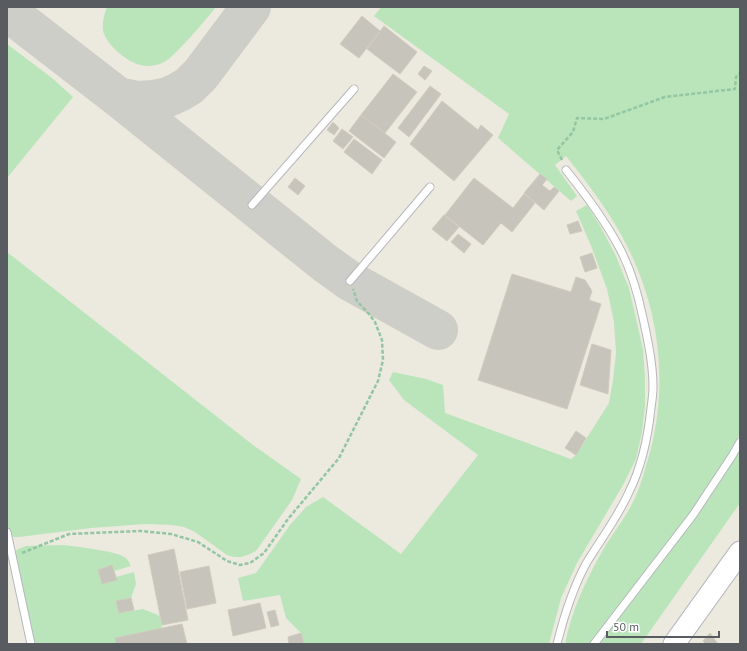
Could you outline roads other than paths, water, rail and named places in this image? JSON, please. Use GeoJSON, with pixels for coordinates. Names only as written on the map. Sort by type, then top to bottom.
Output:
{"type":"FeatureCollection","features":[{"type":"Feature","properties":{"kind":"main road"},"geometry":{"type":"LineString","coordinates":[[674,644],[740,552]]}},
{"type":"Feature","properties":{"kind":"lane"},"geometry":{"type":"LineString","coordinates":[[252,205],[354,89]]}},
{"type":"Feature","properties":{"kind":"lane"},"geometry":{"type":"LineString","coordinates":[[557,644],[565,613],[582,571],[618,514],[630,492],[637,474],[649,429],[653,388],[650,347],[638,293],[620,248],[604,220],[566,170]]}},
{"type":"Feature","properties":{"kind":"lane"},"geometry":{"type":"LineString","coordinates":[[350,281],[430,187]]}},
{"type":"Feature","properties":{"kind":"lane"},"geometry":{"type":"LineString","coordinates":[[594,644],[693,515],[740,442]]}},
{"type":"Feature","properties":{"kind":"lane"},"geometry":{"type":"LineString","coordinates":[[7,532],[31,644]]}}]}
